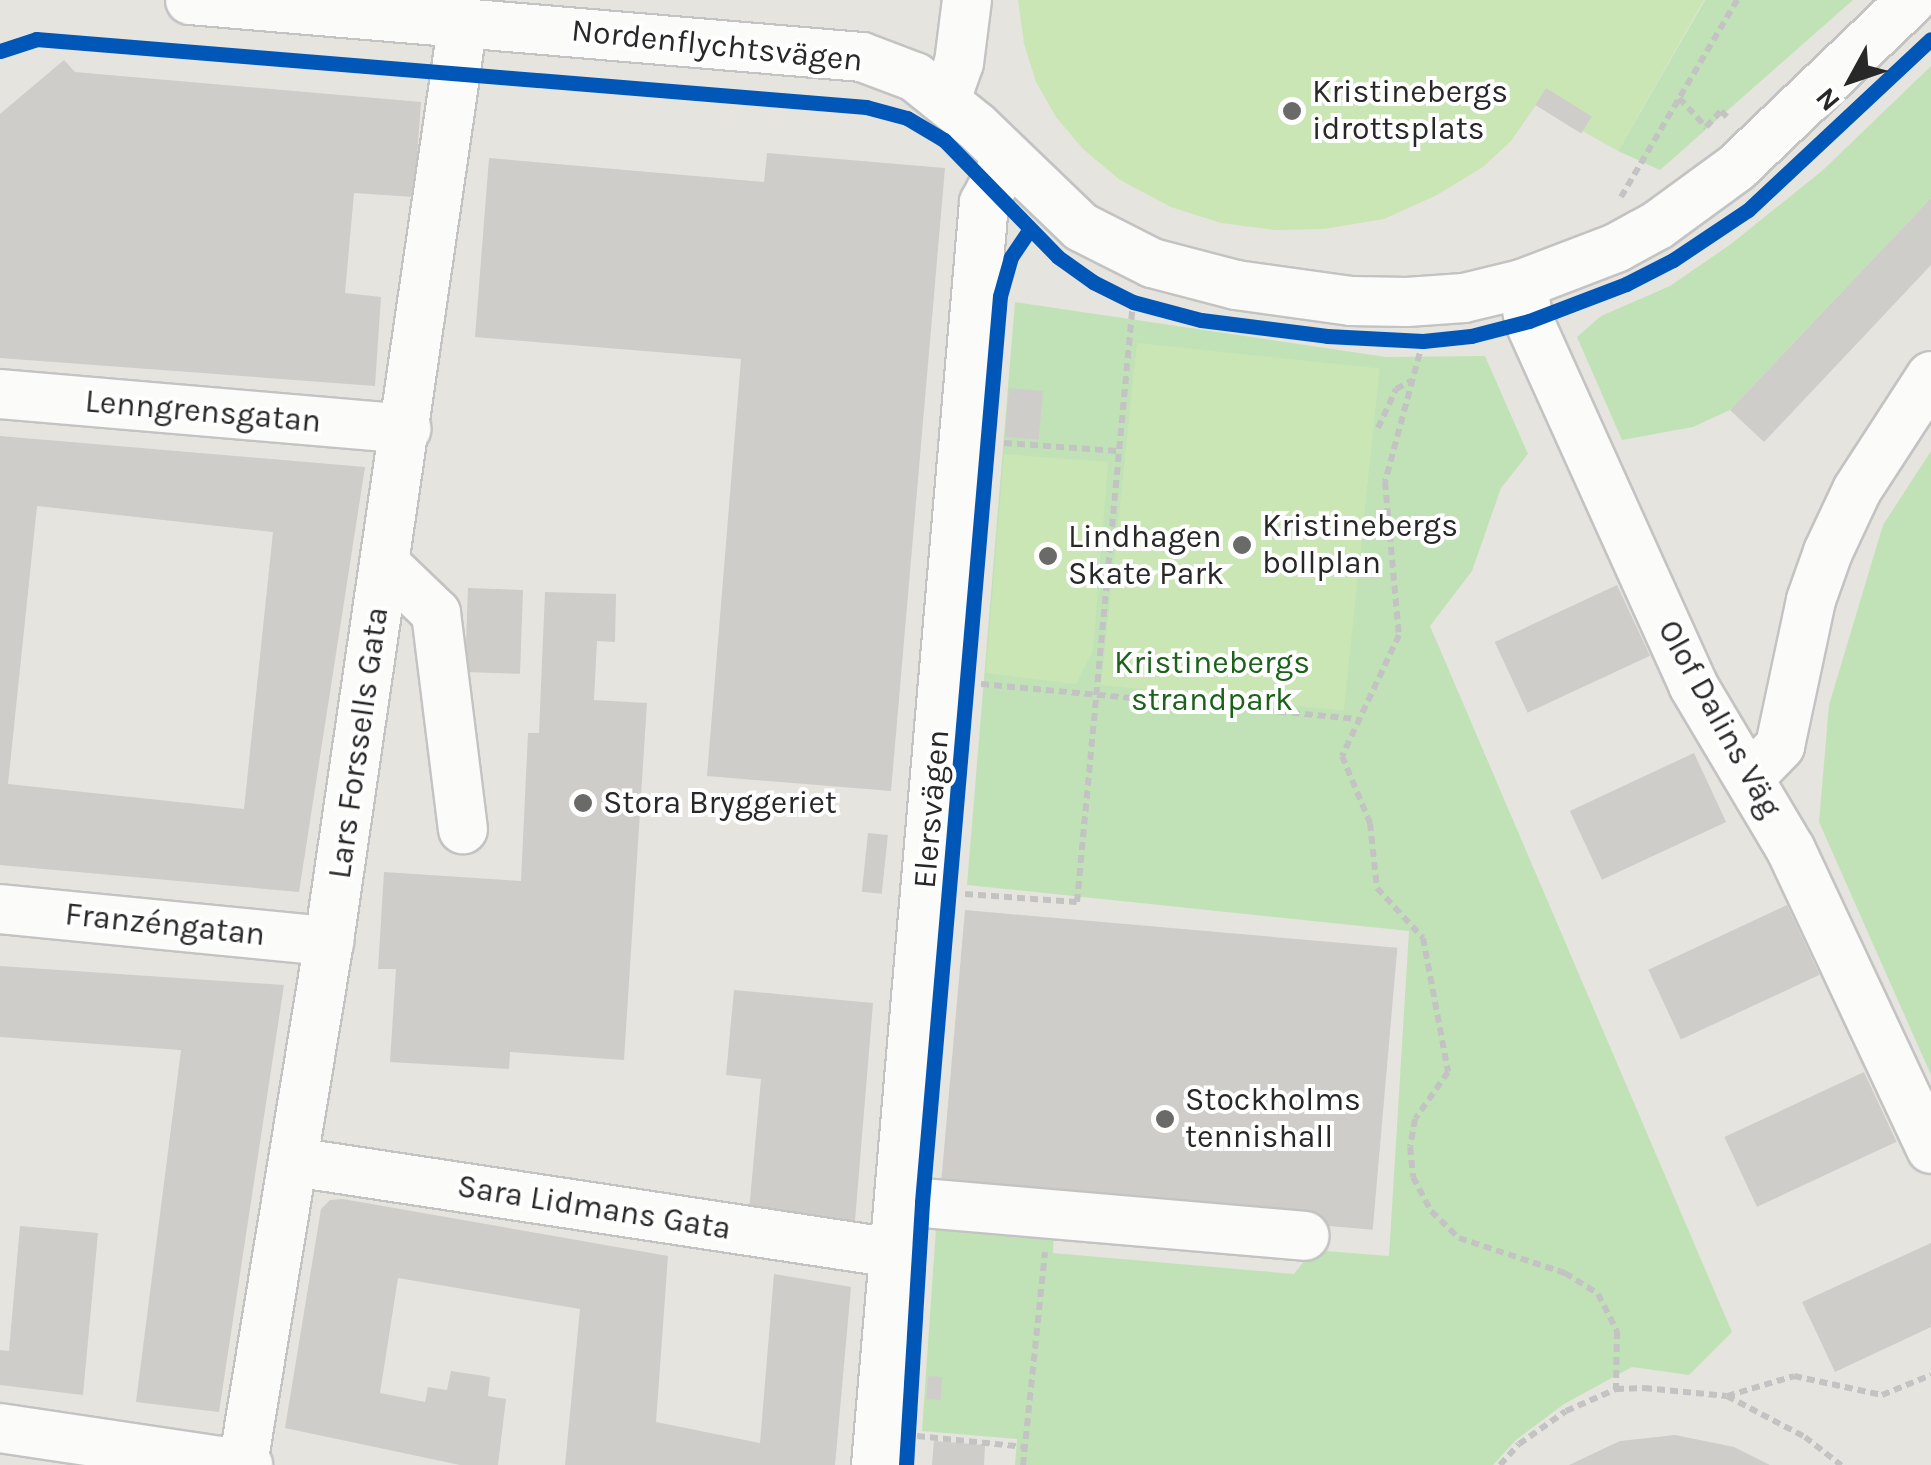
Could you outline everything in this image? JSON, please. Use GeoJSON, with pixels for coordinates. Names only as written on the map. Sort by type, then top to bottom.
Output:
{"type":"FeatureCollection","features":[{"type":"Feature","properties":{"kind":"street","name":"Nordenflychtsvägen"},"geometry":{"type":"LineString","coordinates":[[190,0],[862,57],[915,77],[946,100],[1081,227],[1152,263],[1236,285],[1351,301],[1408,302],[1464,298],[1522,284],[1616,248],[1698,198],[1912,0]]}},
{"type":"Feature","properties":{"kind":"street"},"geometry":{"type":"LineString","coordinates":[[946,100],[959,63],[967,0]]}},
{"type":"Feature","properties":{"kind":"street","name":"Lars Forssells Gata"},"geometry":{"type":"LineString","coordinates":[[245,1464],[329,941],[464,21]]}},
{"type":"Feature","properties":{"kind":"street","name":"Elersvägen"},"geometry":{"type":"LineString","coordinates":[[900,1442],[894,1253],[984,203],[1008,159]]}},
{"type":"Feature","properties":{"kind":"street","name":"Olof Dalins Väg"},"geometry":{"type":"LineString","coordinates":[[1522,284],[1530,321],[1694,686],[1792,850],[1931,1148]]}},
{"type":"Feature","properties":{"kind":"street"},"geometry":{"type":"LineString","coordinates":[[1749,778],[1780,746],[1811,600],[1828,552],[1857,490],[1931,376]]}},
{"type":"Feature","properties":{"kind":"street","name":"Lenngrensgatan"},"geometry":{"type":"LineString","coordinates":[[0,394],[406,428]]}},
{"type":"Feature","properties":{"kind":"street"},"geometry":{"type":"LineString","coordinates":[[385,564],[436,613],[463,830]]}},
{"type":"Feature","properties":{"kind":"street","name":"Franzéngatan"},"geometry":{"type":"LineString","coordinates":[[0,909],[329,941]]}},
{"type":"Feature","properties":{"kind":"street","name":"Sara Lidmans Gata"},"geometry":{"type":"LineString","coordinates":[[294,1162],[894,1253]]}},
{"type":"Feature","properties":{"kind":"street"},"geometry":{"type":"LineString","coordinates":[[899,1201],[1304,1236]]}},
{"type":"Feature","properties":{"kind":"street"},"geometry":{"type":"LineString","coordinates":[[0,1428],[245,1464]]}},
{"type":"Feature","properties":{"kind":"path"},"geometry":{"type":"LineString","coordinates":[[1612,212],[1737,0]]}},
{"type":"Feature","properties":{"kind":"path"},"geometry":{"type":"LineString","coordinates":[[1679,98],[1706,127],[1721,112]]}},
{"type":"Feature","properties":{"kind":"path"},"geometry":{"type":"LineString","coordinates":[[949,893],[1077,902],[1118,451],[1126,299],[1150,307]]}},
{"type":"Feature","properties":{"kind":"path"},"geometry":{"type":"LineString","coordinates":[[1404,340],[1431,340],[1414,379],[1386,482],[1399,635],[1342,756],[1370,823],[1377,888],[1423,938],[1448,1072],[1415,1119],[1410,1147],[1413,1177],[1431,1211],[1458,1238],[1565,1273],[1598,1294],[1617,1331],[1616,1389]]}},
{"type":"Feature","properties":{"kind":"path"},"geometry":{"type":"LineString","coordinates":[[1378,428],[1396,389],[1414,379]]}},
{"type":"Feature","properties":{"kind":"path"},"geometry":{"type":"LineString","coordinates":[[987,442],[1118,451]]}},
{"type":"Feature","properties":{"kind":"path"},"geometry":{"type":"LineString","coordinates":[[968,702],[972,664]]}},
{"type":"Feature","properties":{"kind":"path"},"geometry":{"type":"LineString","coordinates":[[970,683],[1357,719]]}},
{"type":"Feature","properties":{"kind":"path"},"geometry":{"type":"LineString","coordinates":[[1024,1465],[1045,1249]]}},
{"type":"Feature","properties":{"kind":"path"},"geometry":{"type":"LineString","coordinates":[[1500,1465],[1519,1444],[1566,1411],[1616,1389],[1728,1396],[1794,1376],[1882,1395],[1931,1375]]}},
{"type":"Feature","properties":{"kind":"path"},"geometry":{"type":"LineString","coordinates":[[1728,1396],[1804,1437],[1841,1465]]}},
{"type":"Feature","properties":{"kind":"path"},"geometry":{"type":"LineString","coordinates":[[900,1442],[1025,1447]]}},
{"type":"Feature","properties":{"kind":"green space","name":"Kristinebergs idrottsplats"},"geometry":{"type":"Polygon","coordinates":[[[1018,0],[1704,0],[1618,151],[1536,105],[1511,141],[1483,167],[1437,195],[1384,219],[1324,229],[1276,230],[1221,223],[1171,207],[1120,180],[1083,149],[1056,117],[1036,82],[1024,44],[1018,0]]]}},
{"type":"Feature","properties":{"kind":"green space"},"geometry":{"type":"Polygon","coordinates":[[[1705,0],[1853,0],[1660,170],[1618,151],[1705,0]]]}},
{"type":"Feature","properties":{"kind":"green space"},"geometry":{"type":"Polygon","coordinates":[[[1931,66],[1931,198],[1730,410],[1693,427],[1622,440],[1577,337],[1601,316],[1670,286],[1731,244],[1823,170],[1931,66]]]}},
{"type":"Feature","properties":{"kind":"green space","name":"Kristinebergs strandpark"},"geometry":{"type":"Polygon","coordinates":[[[1015,302],[1386,357],[1485,356],[1528,454],[1501,488],[1472,571],[1430,626],[1732,1332],[1689,1375],[1632,1367],[1564,1404],[1516,1440],[1493,1465],[1015,1465],[1017,1439],[922,1431],[937,1214],[1054,1222],[1053,1253],[1294,1274],[1313,1250],[1389,1256],[1409,931],[967,885],[1015,302]]]}},
{"type":"Feature","properties":{"kind":"green space","name":"Kristinebergs bollplan"},"geometry":{"type":"Polygon","coordinates":[[[1137,343],[1380,369],[1344,711],[1101,685],[1137,343]]]}},
{"type":"Feature","properties":{"kind":"green space"},"geometry":{"type":"Polygon","coordinates":[[[1931,451],[1931,1075],[1819,822],[1829,705],[1883,525],[1931,451]]]}},
{"type":"Feature","properties":{"kind":"green space","name":"Lindhagen Skate Park"},"geometry":{"type":"Polygon","coordinates":[[[1004,454],[1108,462],[1093,650],[1076,684],[986,673],[1004,454]]]}},
{"type":"Feature","properties":{"kind":"building"},"geometry":{"type":"Polygon","coordinates":[[[64,60],[75,72],[421,102],[414,197],[354,193],[345,293],[381,297],[375,386],[0,358],[0,114],[64,60]]]}},
{"type":"Feature","properties":{"kind":"building"},"geometry":{"type":"Polygon","coordinates":[[[1546,88],[1592,117],[1581,134],[1535,105],[1546,88]]]}},
{"type":"Feature","properties":{"kind":"building"},"geometry":{"type":"Polygon","coordinates":[[[767,153],[945,168],[891,791],[707,776],[741,359],[475,337],[489,158],[764,182],[767,153]]]}},
{"type":"Feature","properties":{"kind":"building"},"geometry":{"type":"Polygon","coordinates":[[[1931,198],[1931,265],[1764,442],[1730,410],[1931,198]]]}},
{"type":"Feature","properties":{"kind":"building"},"geometry":{"type":"Polygon","coordinates":[[[1009,388],[1043,391],[1039,440],[1005,437],[1009,388]]]}},
{"type":"Feature","properties":{"kind":"building"},"geometry":{"type":"Polygon","coordinates":[[[0,436],[365,467],[299,892],[0,865],[0,436]],[[37,506],[8,784],[244,809],[273,532],[37,506]]]}},
{"type":"Feature","properties":{"kind":"building"},"geometry":{"type":"Polygon","coordinates":[[[1617,585],[1650,656],[1528,713],[1495,642],[1617,585]]]}},
{"type":"Feature","properties":{"kind":"building"},"geometry":{"type":"Polygon","coordinates":[[[468,588],[523,590],[520,674],[465,672],[468,588]]]}},
{"type":"Feature","properties":{"kind":"building","name":"Stora Bryggeriet"},"geometry":{"type":"Polygon","coordinates":[[[545,592],[616,594],[615,642],[597,641],[594,700],[647,703],[624,1060],[510,1052],[509,1069],[390,1062],[396,969],[378,969],[384,872],[521,881],[528,733],[539,733],[545,592]]]}},
{"type":"Feature","properties":{"kind":"building"},"geometry":{"type":"Polygon","coordinates":[[[1694,753],[1726,822],[1602,880],[1570,811],[1694,753]]]}},
{"type":"Feature","properties":{"kind":"building"},"geometry":{"type":"Polygon","coordinates":[[[868,833],[888,835],[882,894],[862,892],[868,833]]]}},
{"type":"Feature","properties":{"kind":"building"},"geometry":{"type":"Polygon","coordinates":[[[1787,905],[1820,975],[1681,1039],[1648,970],[1787,905]]]}},
{"type":"Feature","properties":{"kind":"building","name":"Stockholms tennishall"},"geometry":{"type":"Polygon","coordinates":[[[965,910],[1397,948],[1373,1230],[940,1192],[965,910]]]}},
{"type":"Feature","properties":{"kind":"building"},"geometry":{"type":"Polygon","coordinates":[[[0,966],[284,985],[219,1412],[136,1402],[181,1050],[0,1037],[0,966]]]}},
{"type":"Feature","properties":{"kind":"building"},"geometry":{"type":"Polygon","coordinates":[[[734,990],[873,1003],[855,1221],[749,1211],[761,1079],[726,1075],[734,990]]]}},
{"type":"Feature","properties":{"kind":"building"},"geometry":{"type":"Polygon","coordinates":[[[1864,1072],[1897,1142],[1757,1207],[1724,1137],[1864,1072]]]}},
{"type":"Feature","properties":{"kind":"building"},"geometry":{"type":"Polygon","coordinates":[[[343,1199],[668,1256],[656,1422],[760,1443],[774,1274],[851,1287],[835,1465],[565,1465],[580,1309],[398,1278],[380,1393],[425,1402],[428,1387],[447,1390],[451,1371],[490,1377],[488,1396],[506,1399],[498,1465],[460,1465],[285,1428],[321,1209],[330,1200],[343,1199]]]}},
{"type":"Feature","properties":{"kind":"building"},"geometry":{"type":"Polygon","coordinates":[[[20,1226],[98,1233],[83,1395],[0,1385],[0,1350],[9,1351],[20,1226]]]}},
{"type":"Feature","properties":{"kind":"building"},"geometry":{"type":"Polygon","coordinates":[[[1931,1243],[1931,1327],[1835,1372],[1802,1302],[1931,1243]]]}},
{"type":"Feature","properties":{"kind":"building"},"geometry":{"type":"Polygon","coordinates":[[[928,1376],[942,1377],[940,1400],[926,1399],[928,1376]]]}},
{"type":"Feature","properties":{"kind":"building"},"geometry":{"type":"Polygon","coordinates":[[[1675,1435],[1734,1447],[1770,1465],[1569,1465],[1620,1441],[1675,1435]]]}},
{"type":"Feature","properties":{"kind":"building"},"geometry":{"type":"Polygon","coordinates":[[[934,1441],[985,1445],[984,1465],[932,1465],[934,1441]]]}},
{"type":"Feature","properties":{"kind":"cycle path"},"geometry":{"type":"LineString","coordinates":[[0,51],[36,39],[866,107],[907,118],[944,140],[1058,257],[1093,282],[1133,302],[1201,320],[1327,336],[1423,341],[1471,336],[1529,321],[1626,284],[1673,260],[1748,210],[1931,39]]}},
{"type":"Feature","properties":{"kind":"cycle path"},"geometry":{"type":"LineString","coordinates":[[906,1465],[922,1202],[1000,296],[1011,257],[1029,230]]}},
{"type":"Feature","properties":{"kind":"place","name":"Kristinebergs idrottsplats"},"geometry":{"type":"Point","coordinates":[1292,111]}},
{"type":"Feature","properties":{"kind":"place","name":"Kristinebergs bollplan"},"geometry":{"type":"Point","coordinates":[1242,545]}},
{"type":"Feature","properties":{"kind":"place","name":"Lindhagen Skate Park"},"geometry":{"type":"Point","coordinates":[1048,556]}},
{"type":"Feature","properties":{"kind":"place","name":"Stora Bryggeriet"},"geometry":{"type":"Point","coordinates":[583,803]}},
{"type":"Feature","properties":{"kind":"place","name":"Stockholms tennishall"},"geometry":{"type":"Point","coordinates":[1165,1119]}}]}
